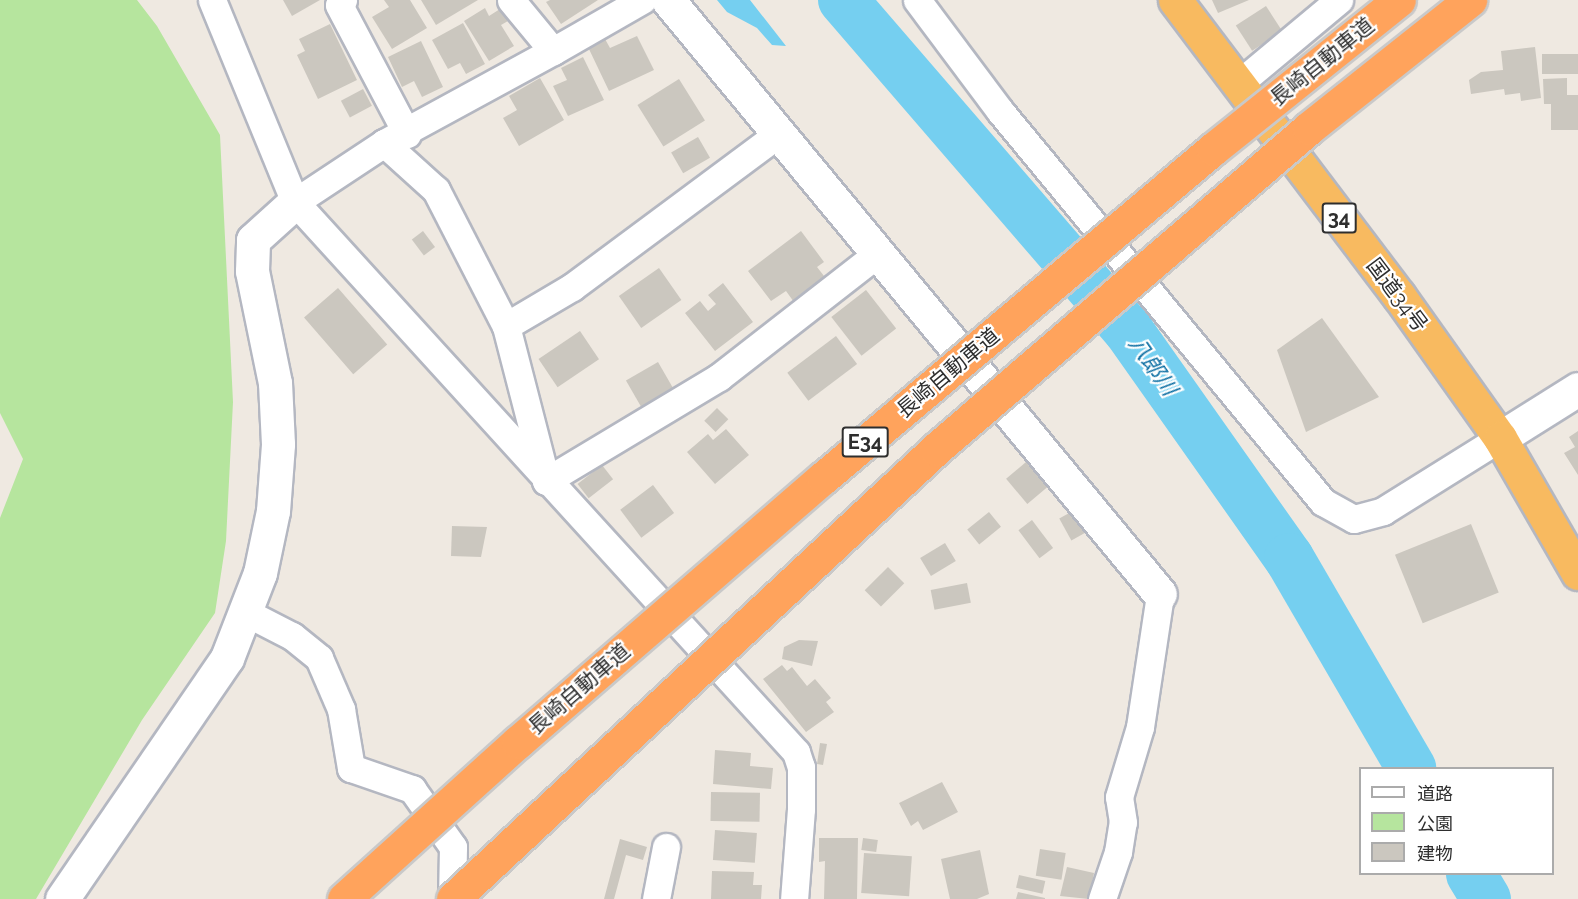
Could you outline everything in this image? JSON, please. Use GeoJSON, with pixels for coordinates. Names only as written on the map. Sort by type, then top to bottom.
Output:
{"type":"FeatureCollection","features":[{"type":"Feature","properties":{"kind":"highway","name":"国道34号"},"geometry":{"type":"LineString","coordinates":[[1175,0],[1237,85],[1399,296],[1500,438],[1578,573]]}},
{"type":"Feature","properties":{"kind":"highway","name":"長崎自動車道"},"geometry":{"type":"LineString","coordinates":[[344,899],[814,486],[1213,149],[1399,0]]}},
{"type":"Feature","properties":{"kind":"highway","name":"長崎自動車道"},"geometry":{"type":"LineString","coordinates":[[453,899],[936,449],[1309,128],[1470,0]]}},
{"type":"Feature","properties":{"kind":"street"},"geometry":{"type":"LineString","coordinates":[[212,0],[295,202],[546,481],[796,752],[801,767],[801,808],[794,899]]}},
{"type":"Feature","properties":{"kind":"street"},"geometry":{"type":"LineString","coordinates":[[343,0],[339,5],[395,138],[436,190],[506,326],[546,481]]}},
{"type":"Feature","properties":{"kind":"street"},"geometry":{"type":"LineString","coordinates":[[511,0],[553,51]]}},
{"type":"Feature","properties":{"kind":"street"},"geometry":{"type":"LineString","coordinates":[[62,899],[198,706],[227,658],[260,573],[273,511],[278,444],[275,383],[252,272],[253,240],[295,202],[395,138],[642,0]]}},
{"type":"Feature","properties":{"kind":"street"},"geometry":{"type":"LineString","coordinates":[[668,0],[1160,594],[1140,727],[1119,797],[1124,822],[1118,852],[1102,899]]}},
{"type":"Feature","properties":{"kind":"street"},"geometry":{"type":"LineString","coordinates":[[917,0],[1000,111],[1323,502],[1354,519],[1383,510],[1578,389]]}},
{"type":"Feature","properties":{"kind":"street"},"geometry":{"type":"LineString","coordinates":[[1237,85],[1339,0]]}},
{"type":"Feature","properties":{"kind":"street"},"geometry":{"type":"LineString","coordinates":[[506,326],[572,287],[779,133]]}},
{"type":"Feature","properties":{"kind":"street"},"geometry":{"type":"LineString","coordinates":[[546,481],[718,377],[878,253]]}},
{"type":"Feature","properties":{"kind":"street"},"geometry":{"type":"LineString","coordinates":[[245,612],[292,636],[319,658],[340,709],[351,768],[412,789],[453,847],[453,899]]}},
{"type":"Feature","properties":{"kind":"street"},"geometry":{"type":"LineString","coordinates":[[656,899],[666,846]]}},
{"type":"Feature","properties":{"kind":"green space"},"geometry":{"type":"Polygon","coordinates":[[[0,0],[137,0],[157,26],[220,135],[233,402],[226,541],[215,613],[142,720],[36,899],[0,899],[0,518],[23,459],[0,413],[0,0]]]}},
{"type":"Feature","properties":{"kind":"water"},"geometry":{"type":"Polygon","coordinates":[[[717,0],[750,0],[786,46],[772,45],[757,28],[727,12],[717,0]]]}},
{"type":"Feature","properties":{"kind":"water"},"geometry":{"type":"Polygon","coordinates":[[[837,0],[865,0],[899,53],[837,0]]]}},
{"type":"Feature","properties":{"kind":"building"},"geometry":{"type":"Polygon","coordinates":[[[283,0],[320,0],[292,16],[283,0]]]}},
{"type":"Feature","properties":{"kind":"building"},"geometry":{"type":"Polygon","coordinates":[[[384,0],[410,0],[427,28],[392,49],[372,17],[389,7],[384,0]]]}},
{"type":"Feature","properties":{"kind":"building"},"geometry":{"type":"Polygon","coordinates":[[[421,0],[478,0],[436,25],[421,0]]]}},
{"type":"Feature","properties":{"kind":"building"},"geometry":{"type":"Polygon","coordinates":[[[550,0],[598,0],[561,24],[546,2],[550,0]]]}},
{"type":"Feature","properties":{"kind":"building"},"geometry":{"type":"Polygon","coordinates":[[[1212,0],[1249,0],[1218,13],[1212,0]]]}},
{"type":"Feature","properties":{"kind":"building"},"geometry":{"type":"Polygon","coordinates":[[[1266,6],[1282,31],[1252,51],[1236,26],[1266,6]]]}},
{"type":"Feature","properties":{"kind":"building"},"geometry":{"type":"Polygon","coordinates":[[[485,8],[489,16],[500,9],[508,21],[501,25],[514,46],[489,61],[464,21],[485,8]]]}},
{"type":"Feature","properties":{"kind":"building"},"geometry":{"type":"Polygon","coordinates":[[[463,23],[485,64],[466,74],[460,63],[448,69],[432,40],[463,23]]]}},
{"type":"Feature","properties":{"kind":"building"},"geometry":{"type":"Polygon","coordinates":[[[330,24],[357,80],[318,99],[297,55],[305,51],[299,39],[330,24]]]}},
{"type":"Feature","properties":{"kind":"building"},"geometry":{"type":"Polygon","coordinates":[[[637,36],[654,70],[609,91],[588,47],[605,39],[610,48],[637,36]]]}},
{"type":"Feature","properties":{"kind":"building"},"geometry":{"type":"Polygon","coordinates":[[[421,41],[443,87],[422,97],[414,81],[402,87],[388,57],[421,41]]]}},
{"type":"Feature","properties":{"kind":"building"},"geometry":{"type":"Polygon","coordinates":[[[1535,47],[1541,98],[1521,101],[1520,93],[1505,95],[1504,89],[1471,94],[1469,80],[1481,72],[1503,70],[1501,51],[1535,47]]]}},
{"type":"Feature","properties":{"kind":"building"},"geometry":{"type":"Polygon","coordinates":[[[1542,54],[1578,54],[1578,74],[1542,74],[1542,54]]]}},
{"type":"Feature","properties":{"kind":"building"},"geometry":{"type":"Polygon","coordinates":[[[583,57],[604,100],[568,116],[553,86],[567,80],[561,68],[583,57]]]}},
{"type":"Feature","properties":{"kind":"building"},"geometry":{"type":"Polygon","coordinates":[[[540,78],[564,120],[519,146],[503,118],[517,110],[509,96],[540,78]]]}},
{"type":"Feature","properties":{"kind":"building"},"geometry":{"type":"Polygon","coordinates":[[[1567,78],[1567,95],[1578,95],[1578,130],[1551,130],[1551,104],[1544,104],[1543,79],[1567,78]]]}},
{"type":"Feature","properties":{"kind":"building"},"geometry":{"type":"Polygon","coordinates":[[[679,79],[705,121],[663,147],[637,105],[679,79]]]}},
{"type":"Feature","properties":{"kind":"building"},"geometry":{"type":"Polygon","coordinates":[[[363,89],[372,106],[350,118],[341,101],[363,89]]]}},
{"type":"Feature","properties":{"kind":"building"},"geometry":{"type":"Polygon","coordinates":[[[698,137],[710,158],[683,173],[671,152],[698,137]]]}},
{"type":"Feature","properties":{"kind":"building"},"geometry":{"type":"Polygon","coordinates":[[[423,231],[435,247],[424,255],[412,239],[423,231]]]}},
{"type":"Feature","properties":{"kind":"building"},"geometry":{"type":"Polygon","coordinates":[[[801,231],[824,262],[817,267],[831,285],[799,309],[786,291],[771,301],[748,271],[801,231]]]}},
{"type":"Feature","properties":{"kind":"building"},"geometry":{"type":"Polygon","coordinates":[[[659,268],[681,300],[641,328],[619,296],[659,268]]]}},
{"type":"Feature","properties":{"kind":"building"},"geometry":{"type":"Polygon","coordinates":[[[723,283],[753,322],[715,351],[685,313],[700,301],[708,311],[716,304],[708,295],[723,283]]]}},
{"type":"Feature","properties":{"kind":"building"},"geometry":{"type":"Polygon","coordinates":[[[338,288],[387,345],[353,374],[304,318],[338,288]]]}},
{"type":"Feature","properties":{"kind":"building"},"geometry":{"type":"Polygon","coordinates":[[[866,290],[896,329],[861,356],[831,317],[866,290]]]}},
{"type":"Feature","properties":{"kind":"building"},"geometry":{"type":"Polygon","coordinates":[[[1322,318],[1379,397],[1306,432],[1277,350],[1322,318]]]}},
{"type":"Feature","properties":{"kind":"building"},"geometry":{"type":"Polygon","coordinates":[[[580,331],[599,359],[558,387],[539,359],[580,331]]]}},
{"type":"Feature","properties":{"kind":"building"},"geometry":{"type":"Polygon","coordinates":[[[836,336],[857,364],[808,401],[787,373],[836,336]]]}},
{"type":"Feature","properties":{"kind":"building"},"geometry":{"type":"Polygon","coordinates":[[[658,362],[675,391],[643,410],[626,381],[658,362]]]}},
{"type":"Feature","properties":{"kind":"building"},"geometry":{"type":"Polygon","coordinates":[[[717,408],[728,419],[716,432],[704,421],[717,408]]]}},
{"type":"Feature","properties":{"kind":"building"},"geometry":{"type":"Polygon","coordinates":[[[726,429],[749,455],[715,484],[687,452],[708,434],[713,440],[726,429]]]}},
{"type":"Feature","properties":{"kind":"building"},"geometry":{"type":"Polygon","coordinates":[[[1578,431],[1578,475],[1564,453],[1575,447],[1569,437],[1578,431]]]}},
{"type":"Feature","properties":{"kind":"building"},"geometry":{"type":"Polygon","coordinates":[[[1026,462],[1047,487],[1027,504],[1006,479],[1026,462]]]}},
{"type":"Feature","properties":{"kind":"building"},"geometry":{"type":"Polygon","coordinates":[[[602,465],[613,479],[589,498],[578,484],[602,465]]]}},
{"type":"Feature","properties":{"kind":"building"},"geometry":{"type":"Polygon","coordinates":[[[653,485],[674,513],[641,538],[620,510],[653,485]]]}},
{"type":"Feature","properties":{"kind":"building"},"geometry":{"type":"Polygon","coordinates":[[[1082,506],[1094,528],[1071,540],[1059,519],[1082,506]]]}},
{"type":"Feature","properties":{"kind":"building"},"geometry":{"type":"Polygon","coordinates":[[[989,512],[1001,527],[979,544],[967,530],[989,512]]]}},
{"type":"Feature","properties":{"kind":"building"},"geometry":{"type":"Polygon","coordinates":[[[1032,520],[1053,548],[1039,558],[1018,530],[1032,520]]]}},
{"type":"Feature","properties":{"kind":"building"},"geometry":{"type":"Polygon","coordinates":[[[1471,524],[1499,593],[1423,623],[1395,555],[1471,524]]]}},
{"type":"Feature","properties":{"kind":"building"},"geometry":{"type":"Polygon","coordinates":[[[452,526],[487,527],[481,557],[451,556],[452,526]]]}},
{"type":"Feature","properties":{"kind":"building"},"geometry":{"type":"Polygon","coordinates":[[[945,543],[956,561],[931,576],[920,558],[945,543]]]}},
{"type":"Feature","properties":{"kind":"building"},"geometry":{"type":"Polygon","coordinates":[[[888,567],[904,583],[881,607],[865,590],[888,567]]]}},
{"type":"Feature","properties":{"kind":"building"},"geometry":{"type":"Polygon","coordinates":[[[967,583],[971,603],[934,610],[931,590],[967,583]]]}},
{"type":"Feature","properties":{"kind":"building"},"geometry":{"type":"Polygon","coordinates":[[[799,640],[818,641],[812,666],[782,659],[784,647],[799,640]]]}},
{"type":"Feature","properties":{"kind":"building"},"geometry":{"type":"Polygon","coordinates":[[[782,665],[787,671],[792,667],[807,686],[815,679],[831,698],[826,702],[834,712],[806,732],[763,679],[782,665]]]}},
{"type":"Feature","properties":{"kind":"building"},"geometry":{"type":"Polygon","coordinates":[[[820,743],[827,744],[823,765],[817,764],[820,743]]]}},
{"type":"Feature","properties":{"kind":"building"},"geometry":{"type":"Polygon","coordinates":[[[715,750],[751,753],[750,766],[773,768],[771,789],[713,784],[715,750]]]}},
{"type":"Feature","properties":{"kind":"building"},"geometry":{"type":"Polygon","coordinates":[[[942,782],[958,812],[923,830],[918,821],[911,826],[899,803],[942,782]]]}},
{"type":"Feature","properties":{"kind":"building"},"geometry":{"type":"Polygon","coordinates":[[[711,792],[760,793],[759,822],[710,821],[711,792]]]}},
{"type":"Feature","properties":{"kind":"building"},"geometry":{"type":"Polygon","coordinates":[[[715,830],[757,833],[755,863],[713,860],[715,830]]]}},
{"type":"Feature","properties":{"kind":"building"},"geometry":{"type":"Polygon","coordinates":[[[819,838],[858,838],[857,899],[824,899],[825,861],[819,862],[819,838]]]}},
{"type":"Feature","properties":{"kind":"building"},"geometry":{"type":"Polygon","coordinates":[[[863,838],[878,840],[876,852],[861,850],[863,838]]]}},
{"type":"Feature","properties":{"kind":"building"},"geometry":{"type":"Polygon","coordinates":[[[620,839],[647,847],[643,860],[626,855],[614,899],[604,899],[620,839]]]}},
{"type":"Feature","properties":{"kind":"building"},"geometry":{"type":"Polygon","coordinates":[[[1040,849],[1066,853],[1061,880],[1036,876],[1040,849]]]}},
{"type":"Feature","properties":{"kind":"building"},"geometry":{"type":"Polygon","coordinates":[[[980,850],[989,894],[977,899],[950,899],[941,859],[980,850]]]}},
{"type":"Feature","properties":{"kind":"building"},"geometry":{"type":"Polygon","coordinates":[[[864,853],[912,856],[909,896],[861,893],[864,853]]]}},
{"type":"Feature","properties":{"kind":"building"},"geometry":{"type":"Polygon","coordinates":[[[1067,867],[1094,873],[1089,899],[1060,896],[1067,867]]]}},
{"type":"Feature","properties":{"kind":"building"},"geometry":{"type":"Polygon","coordinates":[[[712,871],[754,872],[753,885],[762,885],[761,899],[711,899],[712,871]]]}},
{"type":"Feature","properties":{"kind":"building"},"geometry":{"type":"Polygon","coordinates":[[[1019,875],[1045,881],[1042,894],[1016,888],[1019,875]]]}},
{"type":"Feature","properties":{"kind":"building"},"geometry":{"type":"Polygon","coordinates":[[[1018,892],[1045,898],[1045,899],[1016,899],[1018,892]]]}},
{"type":"Feature","properties":{"kind":"waterway","name":"八郎川"},"geometry":{"type":"LineString","coordinates":[[843,0],[1128,330],[1289,558],[1410,767]]}},
{"type":"Feature","properties":{"kind":"waterway","name":"八郎川"},"geometry":{"type":"LineString","coordinates":[[1472,875],[1486,899]]}}]}
